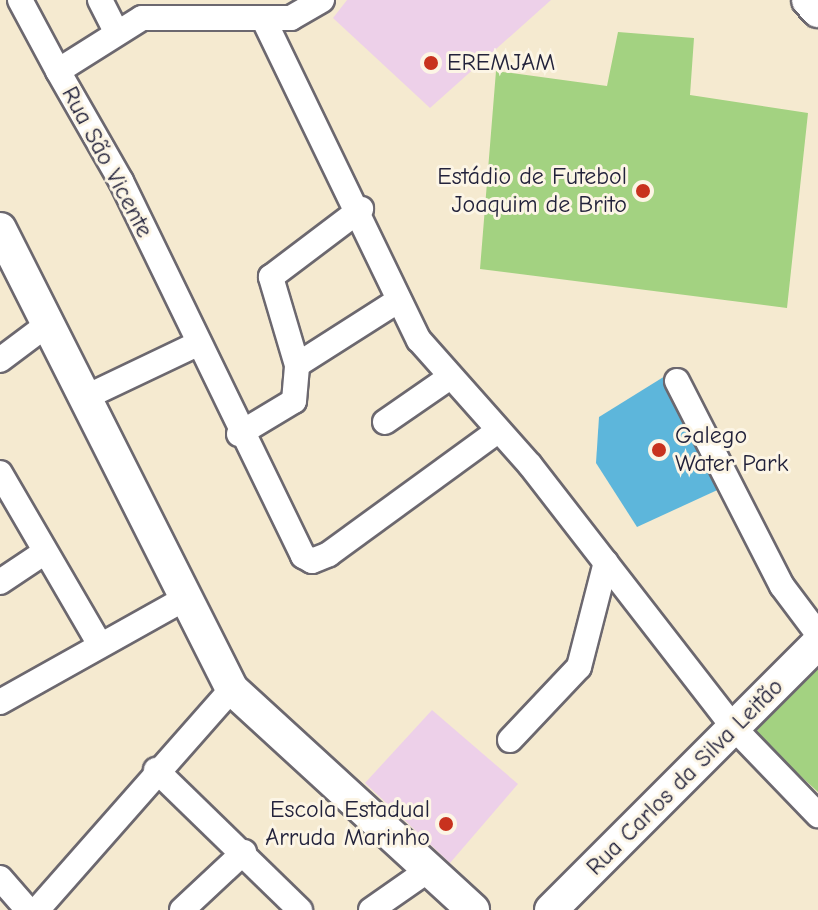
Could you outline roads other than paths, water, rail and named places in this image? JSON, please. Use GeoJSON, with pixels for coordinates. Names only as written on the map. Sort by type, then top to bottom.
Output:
{"type":"FeatureCollection","features":[{"type":"Feature","properties":{"kind":"main road"},"geometry":{"type":"LineString","coordinates":[[808,0],[818,11]]}},
{"type":"Feature","properties":{"kind":"main road"},"geometry":{"type":"LineString","coordinates":[[0,229],[232,689],[473,910]]}},
{"type":"Feature","properties":{"kind":"main road","name":"Rua Carlos da Silva Leitão"},"geometry":{"type":"LineString","coordinates":[[551,910],[818,643]]}},
{"type":"Feature","properties":{"kind":"street"},"geometry":{"type":"LineString","coordinates":[[20,0],[58,71]]}},
{"type":"Feature","properties":{"kind":"street"},"geometry":{"type":"LineString","coordinates":[[100,0],[116,31]]}},
{"type":"Feature","properties":{"kind":"street"},"geometry":{"type":"LineString","coordinates":[[138,9],[223,11],[263,18],[300,15],[322,1]]}},
{"type":"Feature","properties":{"kind":"street","name":"Rua São Vicente"},"geometry":{"type":"LineString","coordinates":[[138,9],[116,31],[58,71],[121,181],[291,542],[312,561],[329,554],[495,433]]}},
{"type":"Feature","properties":{"kind":"street"},"geometry":{"type":"LineString","coordinates":[[263,18],[361,209],[396,302],[447,379],[495,433],[530,465],[735,729],[818,815]]}},
{"type":"Feature","properties":{"kind":"street"},"geometry":{"type":"LineString","coordinates":[[239,434],[294,401],[297,365],[271,277],[361,209]]}},
{"type":"Feature","properties":{"kind":"street"},"geometry":{"type":"LineString","coordinates":[[297,365],[396,302]]}},
{"type":"Feature","properties":{"kind":"street"},"geometry":{"type":"LineString","coordinates":[[0,360],[48,324]]}},
{"type":"Feature","properties":{"kind":"street"},"geometry":{"type":"LineString","coordinates":[[86,397],[197,344]]}},
{"type":"Feature","properties":{"kind":"street"},"geometry":{"type":"LineString","coordinates":[[385,422],[447,379]]}},
{"type":"Feature","properties":{"kind":"street"},"geometry":{"type":"LineString","coordinates":[[677,381],[782,586],[818,634]]}},
{"type":"Feature","properties":{"kind":"street"},"geometry":{"type":"LineString","coordinates":[[0,473],[99,643]]}},
{"type":"Feature","properties":{"kind":"street"},"geometry":{"type":"LineString","coordinates":[[0,582],[45,552]]}},
{"type":"Feature","properties":{"kind":"street"},"geometry":{"type":"LineString","coordinates":[[510,740],[579,667],[606,562]]}},
{"type":"Feature","properties":{"kind":"street"},"geometry":{"type":"LineString","coordinates":[[0,702],[99,643],[186,598]]}},
{"type":"Feature","properties":{"kind":"street"},"geometry":{"type":"LineString","coordinates":[[37,910],[156,770],[232,689]]}},
{"type":"Feature","properties":{"kind":"street"},"geometry":{"type":"LineString","coordinates":[[156,770],[244,852],[300,910]]}},
{"type":"Feature","properties":{"kind":"street"},"geometry":{"type":"LineString","coordinates":[[182,910],[244,852]]}},
{"type":"Feature","properties":{"kind":"street"},"geometry":{"type":"LineString","coordinates":[[371,910],[427,871]]}},
{"type":"Feature","properties":{"kind":"street"},"geometry":{"type":"LineString","coordinates":[[0,878],[28,910]]}},
{"type":"Feature","properties":{"kind":"water","name":"Galego Water Park"},"geometry":{"type":"Polygon","coordinates":[[[678,368],[737,481],[637,527],[596,463],[599,417],[678,368]]]}},
{"type":"Feature","properties":{"kind":"place","name":"EREMJAM"},"geometry":{"type":"Point","coordinates":[431,63]}},
{"type":"Feature","properties":{"kind":"place","name":"Estádio de Futebol Joaquim de Brito"},"geometry":{"type":"Point","coordinates":[643,191]}},
{"type":"Feature","properties":{"kind":"place","name":"Galego Water Park"},"geometry":{"type":"Point","coordinates":[659,450]}},
{"type":"Feature","properties":{"kind":"place","name":"Escola Estadual Arruda Marinho"},"geometry":{"type":"Point","coordinates":[446,824]}}]}
